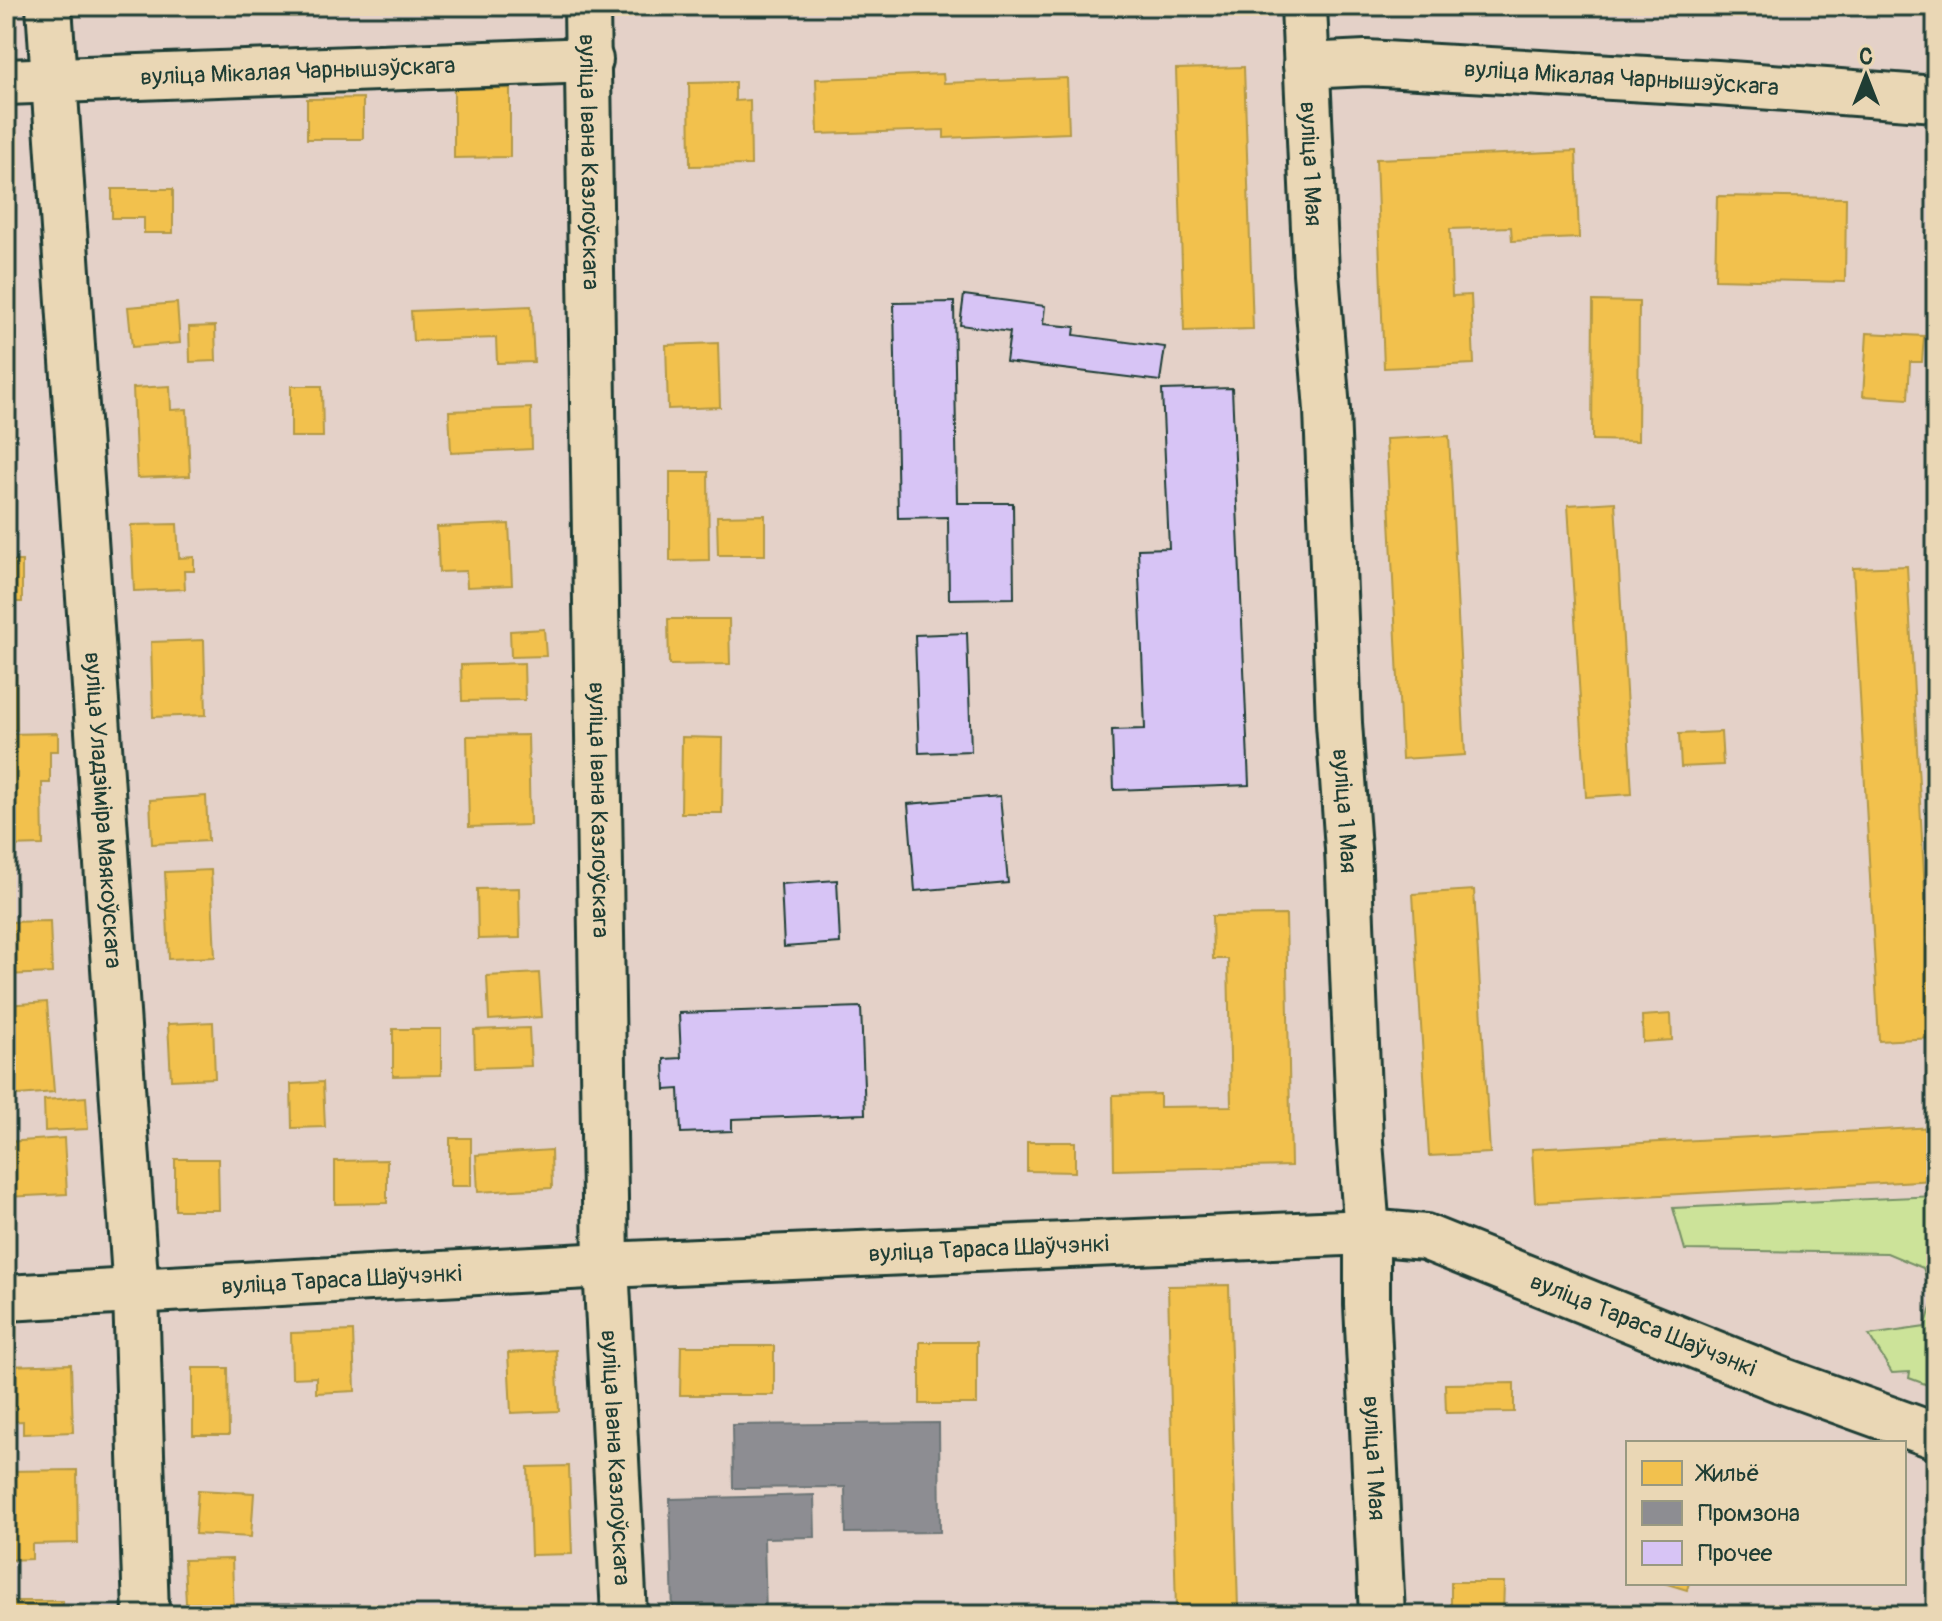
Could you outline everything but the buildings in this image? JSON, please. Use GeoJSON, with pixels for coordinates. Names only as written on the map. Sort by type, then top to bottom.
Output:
{"type":"FeatureCollection","features":[{"type":"Feature","properties":{"kind":"street","name":"вуліца Уладзіміра Маякоўскага"},"geometry":{"type":"LineString","coordinates":[[49,6],[136,1293],[146,1615]]}},
{"type":"Feature","properties":{"kind":"street","name":"вуліца Івана Казлоўскага"},"geometry":{"type":"LineString","coordinates":[[587,6],[606,1265],[624,1615]]}},
{"type":"Feature","properties":{"kind":"street","name":"вуліца 1 Мая"},"geometry":{"type":"LineString","coordinates":[[1304,6],[1367,1232],[1367,1305],[1382,1615]]}},
{"type":"Feature","properties":{"kind":"street","name":"вуліца Мікалая Чарнышэўскага"},"geometry":{"type":"LineString","coordinates":[[6,82],[590,60]]}},
{"type":"Feature","properties":{"kind":"street","name":"вуліца Мікалая Чарнышэўскага"},"geometry":{"type":"LineString","coordinates":[[1306,66],[1366,63],[1936,99]]}},
{"type":"Feature","properties":{"kind":"street","name":"вуліца Тараса Шаўчэнкі"},"geometry":{"type":"LineString","coordinates":[[6,1298],[606,1265],[1367,1232],[1425,1237],[1781,1380],[1936,1436]]}},
{"type":"Feature","properties":{"kind":"green space"},"geometry":{"type":"Polygon","coordinates":[[[1936,1196],[1936,1388],[1909,1378],[1910,1372],[1892,1373],[1869,1335],[1925,1327],[1934,1298],[1923,1268],[1887,1253],[1685,1250],[1673,1208],[1936,1196]]]}}]}
